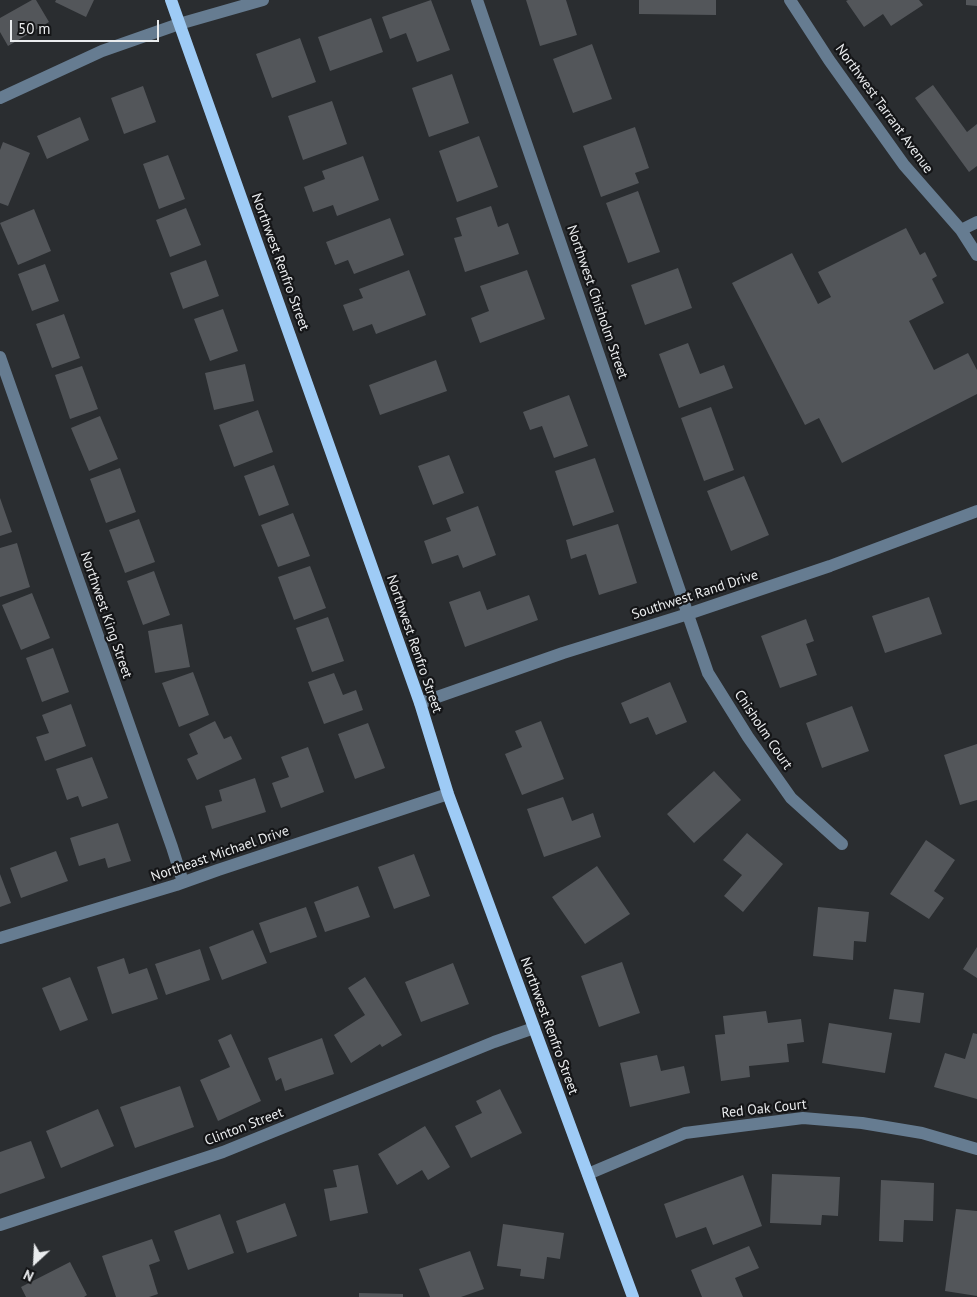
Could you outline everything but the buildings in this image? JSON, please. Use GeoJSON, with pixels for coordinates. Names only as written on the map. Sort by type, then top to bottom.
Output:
{"type":"FeatureCollection","features":[{"type":"Feature","properties":{"kind":"main road","name":"Northwest Renfro Street"},"geometry":{"type":"LineString","coordinates":[[171,0],[420,703],[448,794],[633,1297]]}},
{"type":"Feature","properties":{"kind":"street"},"geometry":{"type":"LineString","coordinates":[[0,98],[102,51],[179,24],[263,0]]}},
{"type":"Feature","properties":{"kind":"street","name":"Northwest Chisholm Street"},"geometry":{"type":"LineString","coordinates":[[477,0],[688,614]]}},
{"type":"Feature","properties":{"kind":"street","name":"Northwest Tarrant Avenue"},"geometry":{"type":"LineString","coordinates":[[790,0],[829,60],[904,165],[961,230],[977,255]]}},
{"type":"Feature","properties":{"kind":"street"},"geometry":{"type":"LineString","coordinates":[[961,230],[977,222]]}},
{"type":"Feature","properties":{"kind":"street","name":"Northwest King Street"},"geometry":{"type":"LineString","coordinates":[[0,357],[183,882]]}},
{"type":"Feature","properties":{"kind":"street","name":"Southwest Rand Drive"},"geometry":{"type":"LineString","coordinates":[[420,703],[563,653],[688,614],[830,566],[977,511]]}},
{"type":"Feature","properties":{"kind":"street","name":"Chisholm Court"},"geometry":{"type":"LineString","coordinates":[[688,614],[708,673],[748,737],[791,798],[842,844]]}},
{"type":"Feature","properties":{"kind":"street","name":"Northeast Michael Drive"},"geometry":{"type":"LineString","coordinates":[[0,938],[183,882],[448,794]]}},
{"type":"Feature","properties":{"kind":"street","name":"Clinton Street"},"geometry":{"type":"LineString","coordinates":[[0,1225],[223,1152],[494,1042],[534,1028]]}},
{"type":"Feature","properties":{"kind":"street","name":"Red Oak Court"},"geometry":{"type":"LineString","coordinates":[[588,1174],[685,1134],[803,1118],[862,1123],[914,1132],[977,1150]]}}]}
